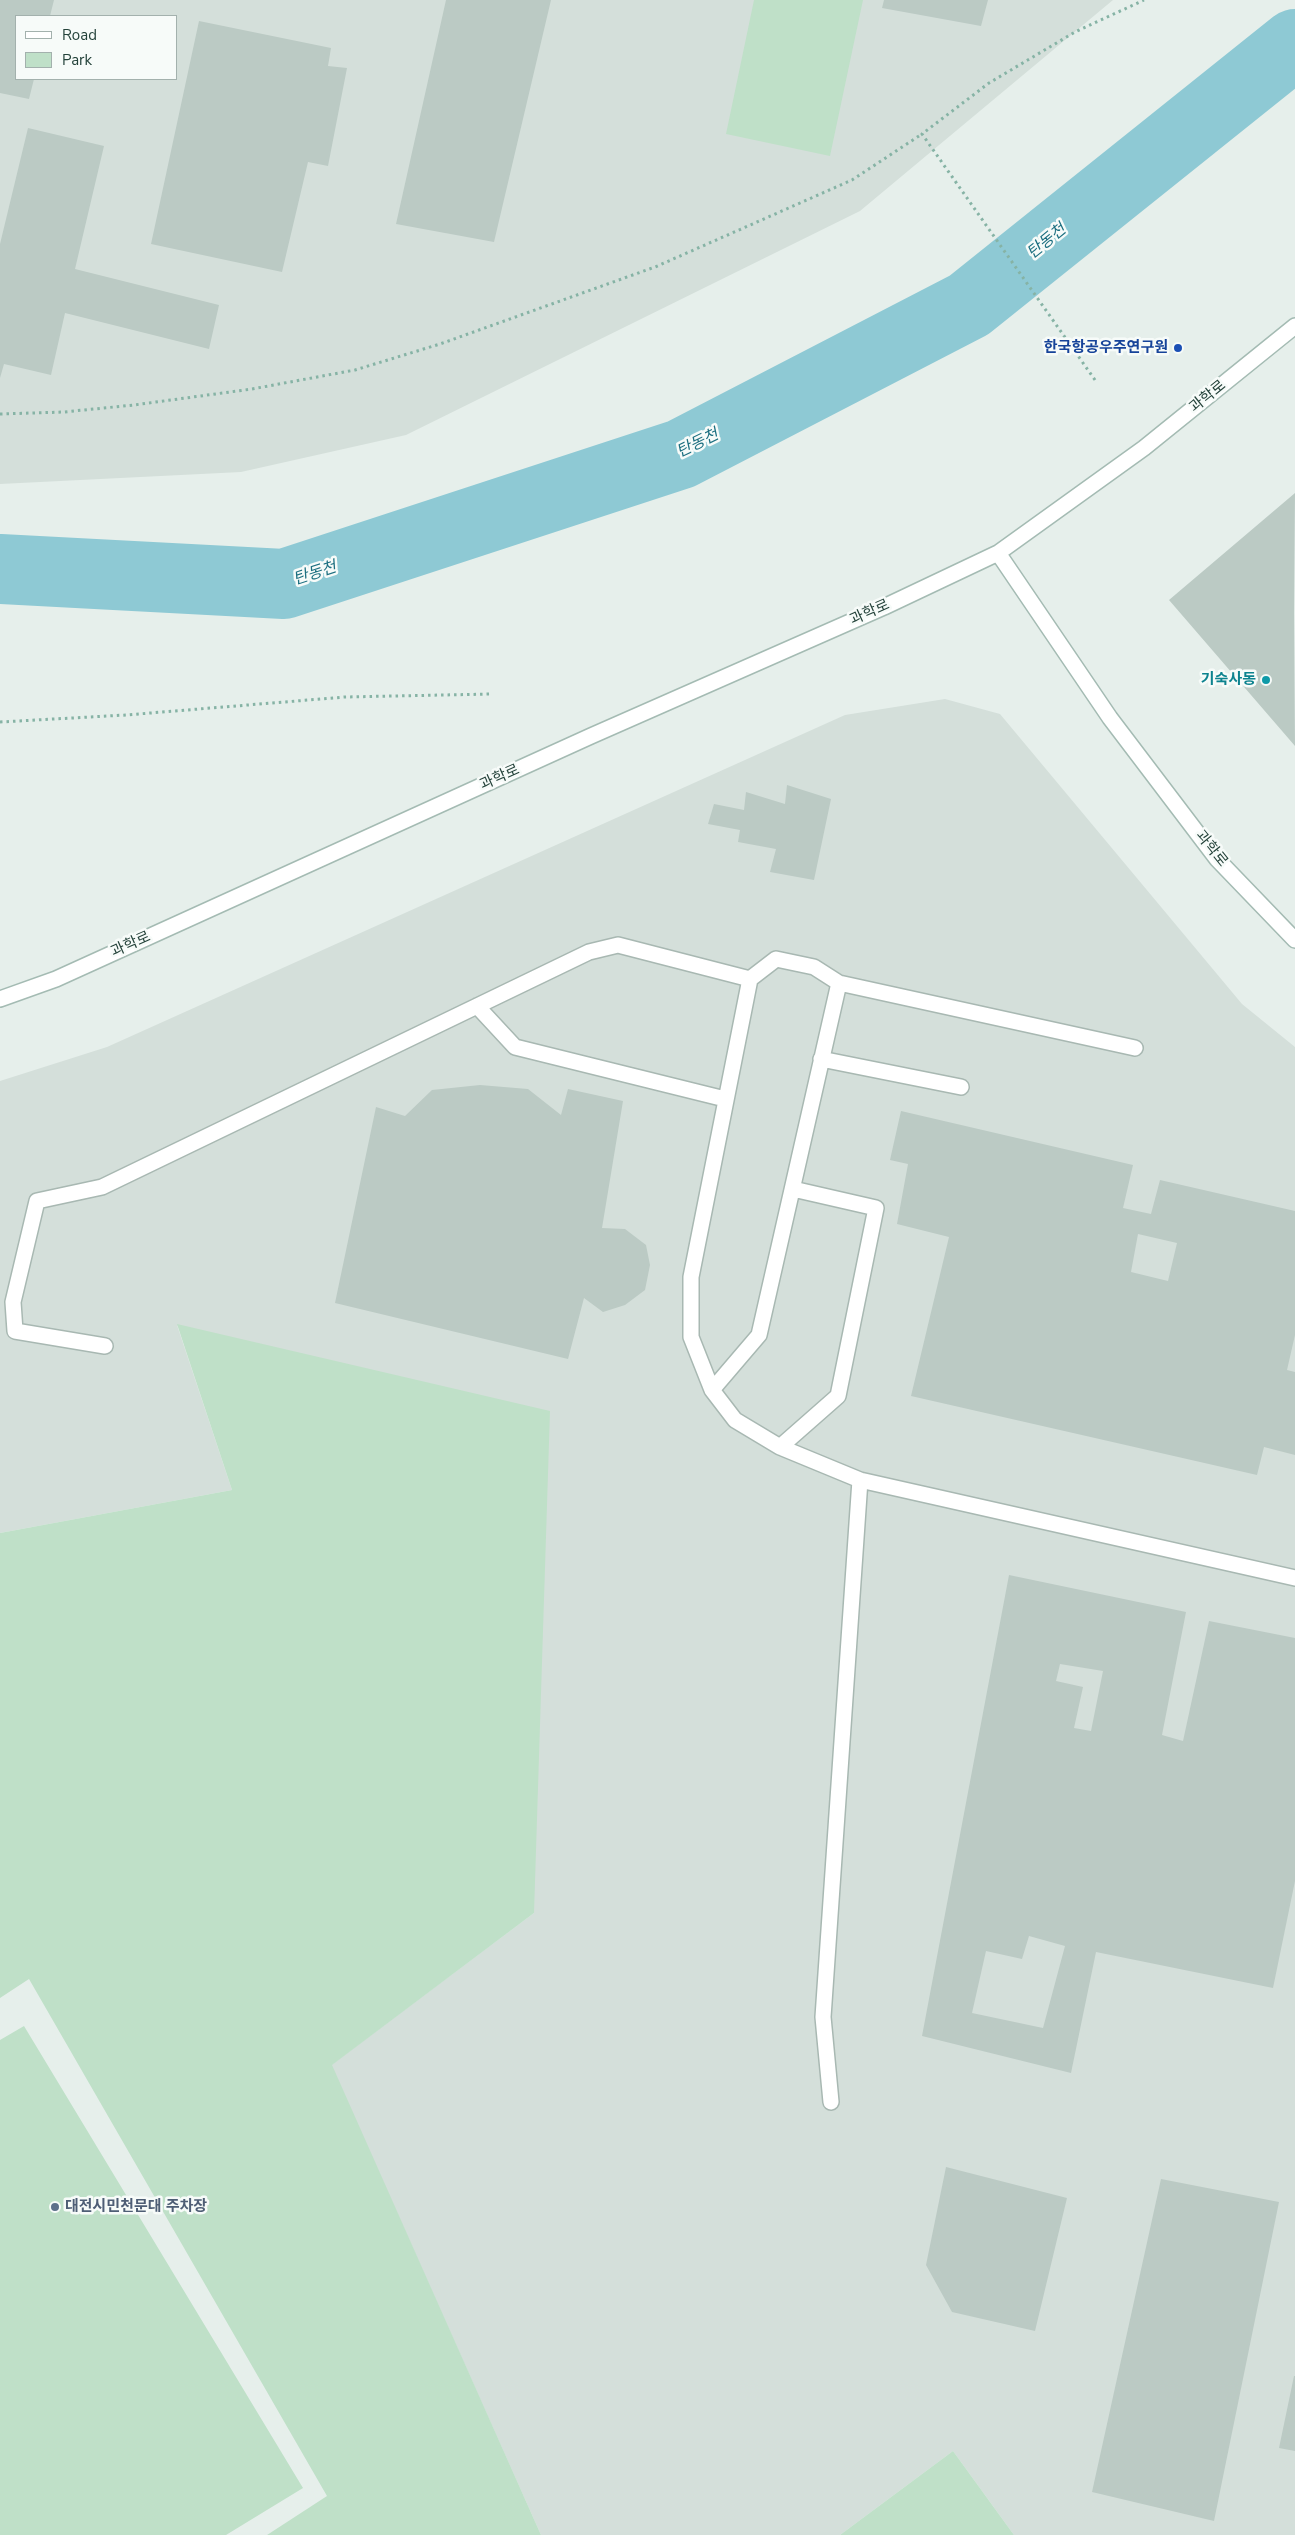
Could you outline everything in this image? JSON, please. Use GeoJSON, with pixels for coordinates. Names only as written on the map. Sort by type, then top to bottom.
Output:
{"type":"FeatureCollection","features":[{"type":"Feature","properties":{"kind":"main road","name":"과학로"},"geometry":{"type":"LineString","coordinates":[[0,998],[56,979],[600,732],[884,607],[998,553],[1144,448],[1295,326]]}},
{"type":"Feature","properties":{"kind":"main road","name":"과학로"},"geometry":{"type":"LineString","coordinates":[[998,553],[1110,718],[1217,859],[1295,940]]}},
{"type":"Feature","properties":{"kind":"main road"},"geometry":{"type":"LineString","coordinates":[[106,1346],[15,1331],[13,1302],[37,1201],[102,1187],[589,952],[618,945],[750,979]]}},
{"type":"Feature","properties":{"kind":"main road"},"geometry":{"type":"LineString","coordinates":[[1135,1048],[839,983],[814,967],[776,959],[750,979],[691,1277],[690,1338],[712,1390],[735,1420],[780,1447],[860,1480],[1295,1578]]}},
{"type":"Feature","properties":{"kind":"main road"},"geometry":{"type":"LineString","coordinates":[[712,1390],[759,1335],[839,983]]}},
{"type":"Feature","properties":{"kind":"main road"},"geometry":{"type":"LineString","coordinates":[[477,1006],[515,1047],[725,1099]]}},
{"type":"Feature","properties":{"kind":"main road"},"geometry":{"type":"LineString","coordinates":[[822,1059],[961,1087]]}},
{"type":"Feature","properties":{"kind":"main road"},"geometry":{"type":"LineString","coordinates":[[780,1447],[838,1396],[876,1208],[792,1189]]}},
{"type":"Feature","properties":{"kind":"main road"},"geometry":{"type":"LineString","coordinates":[[831,2102],[823,2018],[860,1480]]}},
{"type":"Feature","properties":{"kind":"path"},"geometry":{"type":"LineString","coordinates":[[0,414],[64,412],[134,405],[252,389],[355,370],[448,341],[655,267],[852,180],[922,134],[996,79],[1075,32],[1144,0]]}},
{"type":"Feature","properties":{"kind":"path"},"geometry":{"type":"LineString","coordinates":[[922,134],[1095,380]]}},
{"type":"Feature","properties":{"kind":"path"},"geometry":{"type":"LineString","coordinates":[[0,722],[126,715],[345,697],[492,694]]}},
{"type":"Feature","properties":{"kind":"shaded area"},"geometry":{"type":"Polygon","coordinates":[[[0,0],[1113,0],[860,211],[406,435],[241,472],[0,484],[0,0]]]}},
{"type":"Feature","properties":{"kind":"shaded area"},"geometry":{"type":"Polygon","coordinates":[[[945,699],[1000,714],[1242,1004],[1295,1047],[1295,2535],[1014,2535],[953,2451],[840,2535],[541,2535],[331,2065],[534,1913],[177,1325],[232,1490],[0,1533],[0,1081],[107,1047],[845,715],[945,699]]]}},
{"type":"Feature","properties":{"kind":"green space"},"geometry":{"type":"Polygon","coordinates":[[[754,0],[863,0],[830,156],[726,134],[754,0]]]}},
{"type":"Feature","properties":{"kind":"green space"},"geometry":{"type":"Polygon","coordinates":[[[177,1324],[550,1411],[534,1913],[332,2065],[541,2535],[267,2535],[327,2496],[29,1979],[0,1998],[0,1533],[232,1490],[177,1324]]]}},
{"type":"Feature","properties":{"kind":"green space"},"geometry":{"type":"Polygon","coordinates":[[[24,2026],[303,2488],[226,2535],[0,2535],[0,2040],[24,2026]]]}},
{"type":"Feature","properties":{"kind":"green space"},"geometry":{"type":"Polygon","coordinates":[[[953,2451],[1014,2535],[840,2535],[953,2451]]]}},
{"type":"Feature","properties":{"kind":"building"},"geometry":{"type":"Polygon","coordinates":[[[0,0],[54,0],[50,15],[15,15],[15,80],[34,80],[29,99],[0,93],[0,0]]]}},
{"type":"Feature","properties":{"kind":"building"},"geometry":{"type":"Polygon","coordinates":[[[446,0],[551,0],[494,242],[396,224],[446,0]]]}},
{"type":"Feature","properties":{"kind":"building"},"geometry":{"type":"Polygon","coordinates":[[[884,0],[988,0],[981,26],[882,8],[884,0]]]}},
{"type":"Feature","properties":{"kind":"building"},"geometry":{"type":"Polygon","coordinates":[[[199,21],[331,48],[328,66],[347,68],[328,166],[308,162],[282,272],[151,244],[199,21]]]}},
{"type":"Feature","properties":{"kind":"building"},"geometry":{"type":"Polygon","coordinates":[[[28,128],[104,146],[75,269],[219,305],[209,349],[65,313],[51,375],[4,364],[0,378],[0,244],[28,128]]]}},
{"type":"Feature","properties":{"kind":"building","name":"기숙사동"},"geometry":{"type":"Polygon","coordinates":[[[1295,493],[1294,613],[1295,746],[1169,600],[1295,493]]]}},
{"type":"Feature","properties":{"kind":"building"},"geometry":{"type":"Polygon","coordinates":[[[787,785],[831,799],[814,880],[770,872],[776,849],[738,842],[740,830],[708,824],[714,804],[744,810],[746,792],[785,804],[787,785]]]}},
{"type":"Feature","properties":{"kind":"building"},"geometry":{"type":"Polygon","coordinates":[[[480,1085],[528,1089],[561,1115],[568,1089],[623,1101],[602,1228],[625,1229],[646,1245],[650,1265],[645,1290],[625,1305],[603,1312],[584,1298],[568,1359],[335,1303],[376,1107],[405,1116],[432,1090],[480,1085]]]}},
{"type":"Feature","properties":{"kind":"building"},"geometry":{"type":"Polygon","coordinates":[[[901,1111],[1133,1165],[1123,1208],[1151,1214],[1160,1180],[1295,1211],[1295,1335],[1287,1370],[1295,1372],[1295,1455],[1264,1447],[1257,1475],[911,1396],[949,1237],[897,1224],[908,1164],[890,1160],[901,1111]],[[1138,1234],[1131,1272],[1168,1281],[1177,1243],[1138,1234]]]}},
{"type":"Feature","properties":{"kind":"building"},"geometry":{"type":"Polygon","coordinates":[[[1009,1575],[1186,1612],[1162,1735],[1183,1741],[1209,1621],[1295,1638],[1295,1881],[1273,1988],[1096,1952],[1071,2073],[922,2036],[1009,1575]],[[1060,1664],[1056,1681],[1083,1687],[1074,1728],[1091,1731],[1103,1671],[1060,1664]],[[1029,1936],[1022,1959],[986,1951],[972,2013],[1043,2028],[1065,1946],[1029,1936]]]}},
{"type":"Feature","properties":{"kind":"building"},"geometry":{"type":"Polygon","coordinates":[[[946,2167],[1067,2198],[1035,2331],[952,2312],[926,2265],[946,2167]]]}},
{"type":"Feature","properties":{"kind":"building"},"geometry":{"type":"Polygon","coordinates":[[[1161,2179],[1279,2202],[1214,2521],[1092,2492],[1161,2179]]]}},
{"type":"Feature","properties":{"kind":"building"},"geometry":{"type":"Polygon","coordinates":[[[1295,2376],[1295,2451],[1279,2448],[1295,2376]]]}},
{"type":"Feature","properties":{"kind":"waterway","name":"탄동천"},"geometry":{"type":"LineString","coordinates":[[0,569],[284,584],[681,454],[969,305],[1295,44]]}},
{"type":"Feature","properties":{"kind":"place","name":"한국항공우주연구원"},"geometry":{"type":"Point","coordinates":[1178,348]}},
{"type":"Feature","properties":{"kind":"place","name":"기숙사동"},"geometry":{"type":"Point","coordinates":[1266,680]}},
{"type":"Feature","properties":{"kind":"place","name":"대전시민천문대 주차장"},"geometry":{"type":"Point","coordinates":[55,2207]}}]}
